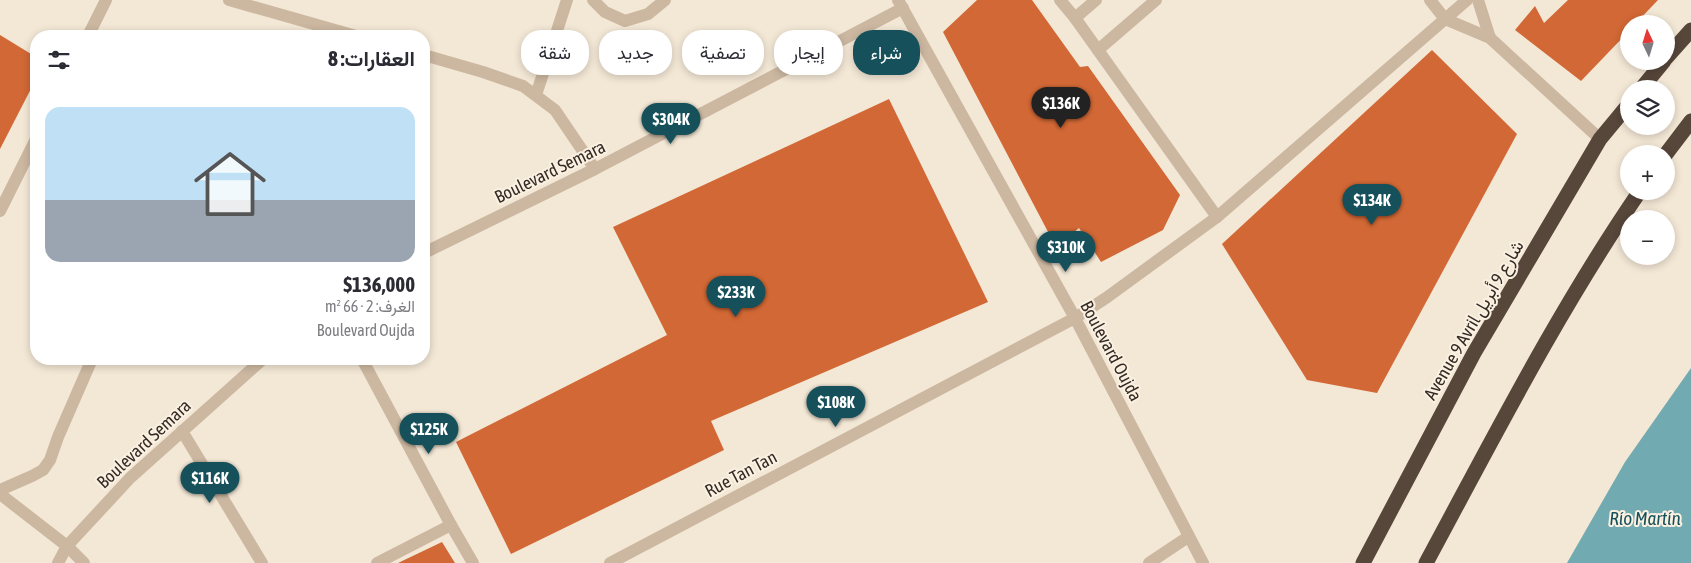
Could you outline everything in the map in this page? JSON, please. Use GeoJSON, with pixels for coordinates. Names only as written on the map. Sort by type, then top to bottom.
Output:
{"type":"FeatureCollection","features":[{"type":"Feature","properties":{"kind":"highway"},"geometry":{"type":"LineString","coordinates":[[1675,48],[1691,30]]}},
{"type":"Feature","properties":{"kind":"highway"},"geometry":{"type":"LineString","coordinates":[[1648,80],[1657,70]]}},
{"type":"Feature","properties":{"kind":"highway","name":"Avenue 9 Avril شارع 9 أبريل"},"geometry":{"type":"LineString","coordinates":[[1363,563],[1474,353],[1600,139],[1620,115]]}},
{"type":"Feature","properties":{"kind":"highway"},"geometry":{"type":"LineString","coordinates":[[1673,145],[1691,121]]}},
{"type":"Feature","properties":{"kind":"highway"},"geometry":{"type":"LineString","coordinates":[[1426,563],[1550,334],[1634,200]]}},
{"type":"Feature","properties":{"kind":"street"},"geometry":{"type":"LineString","coordinates":[[91,30],[106,0]]}},
{"type":"Feature","properties":{"kind":"street"},"geometry":{"type":"LineString","coordinates":[[229,0],[335,30]]}},
{"type":"Feature","properties":{"kind":"street"},"geometry":{"type":"LineString","coordinates":[[536,95],[568,0]]}},
{"type":"Feature","properties":{"kind":"street"},"geometry":{"type":"LineString","coordinates":[[593,0],[605,12],[625,21],[648,14],[665,0]]}},
{"type":"Feature","properties":{"kind":"street"},"geometry":{"type":"LineString","coordinates":[[1060,0],[1075,18],[1217,217]]}},
{"type":"Feature","properties":{"kind":"street"},"geometry":{"type":"LineString","coordinates":[[1075,18],[1096,0]]}},
{"type":"Feature","properties":{"kind":"street"},"geometry":{"type":"LineString","coordinates":[[1098,50],[1156,0]]}},
{"type":"Feature","properties":{"kind":"street"},"geometry":{"type":"LineString","coordinates":[[1430,0],[1445,18],[1490,38],[1600,139]]}},
{"type":"Feature","properties":{"kind":"street","name":"Rue Tan Tan"},"geometry":{"type":"LineString","coordinates":[[610,563],[1075,318],[1106,298],[1217,217],[1467,0]]}},
{"type":"Feature","properties":{"kind":"street"},"geometry":{"type":"LineString","coordinates":[[1478,0],[1490,38]]}},
{"type":"Feature","properties":{"kind":"street","name":"Boulevard Semara"},"geometry":{"type":"LineString","coordinates":[[430,250],[595,169],[901,4]]}},
{"type":"Feature","properties":{"kind":"street","name":"Boulevard Oujda"},"geometry":{"type":"LineString","coordinates":[[901,4],[1075,318],[1203,563]]}},
{"type":"Feature","properties":{"kind":"street"},"geometry":{"type":"LineString","coordinates":[[430,58],[483,72],[523,86],[555,110],[595,169]]}},
{"type":"Feature","properties":{"kind":"street"},"geometry":{"type":"LineString","coordinates":[[0,211],[30,152]]}},
{"type":"Feature","properties":{"kind":"street"},"geometry":{"type":"LineString","coordinates":[[0,490],[43,470],[50,460],[89,365]]}},
{"type":"Feature","properties":{"kind":"street","name":"Boulevard Semara"},"geometry":{"type":"LineString","coordinates":[[58,563],[67,546],[130,478],[257,365]]}},
{"type":"Feature","properties":{"kind":"street"},"geometry":{"type":"LineString","coordinates":[[365,365],[473,563]]}},
{"type":"Feature","properties":{"kind":"street"},"geometry":{"type":"LineString","coordinates":[[182,431],[262,563]]}},
{"type":"Feature","properties":{"kind":"street"},"geometry":{"type":"LineString","coordinates":[[0,494],[67,546],[84,563]]}},
{"type":"Feature","properties":{"kind":"street"},"geometry":{"type":"LineString","coordinates":[[377,563],[451,525]]}},
{"type":"Feature","properties":{"kind":"street"},"geometry":{"type":"LineString","coordinates":[[1149,563],[1188,537]]}},
{"type":"Feature","properties":{"kind":"water","name":"Río Martín"},"geometry":{"type":"Polygon","coordinates":[[[1691,368],[1691,563],[1567,563],[1625,462],[1691,368]]]}},
{"type":"Feature","properties":{"kind":"building"},"geometry":{"type":"Polygon","coordinates":[[[977,0],[1032,0],[1080,67],[1088,66],[1180,195],[1163,230],[1101,262],[1079,228],[1056,247],[943,32],[977,0]]]}},
{"type":"Feature","properties":{"kind":"building"},"geometry":{"type":"Polygon","coordinates":[[[1568,0],[1658,0],[1644,15],[1620,15],[1620,40],[1581,81],[1515,30],[1535,6],[1544,23],[1568,0]]]}},
{"type":"Feature","properties":{"kind":"building"},"geometry":{"type":"Polygon","coordinates":[[[0,35],[30,53],[30,91],[0,149],[0,35]]]}},
{"type":"Feature","properties":{"kind":"building"},"geometry":{"type":"Polygon","coordinates":[[[1432,50],[1517,134],[1377,393],[1307,380],[1222,244],[1432,50]]]}},
{"type":"Feature","properties":{"kind":"building"},"geometry":{"type":"Polygon","coordinates":[[[889,99],[988,302],[711,421],[724,450],[511,554],[456,442],[667,335],[613,227],[889,99]]]}},
{"type":"Feature","properties":{"kind":"building"},"geometry":{"type":"Polygon","coordinates":[[[442,542],[455,563],[398,563],[442,542]]]}}]}
